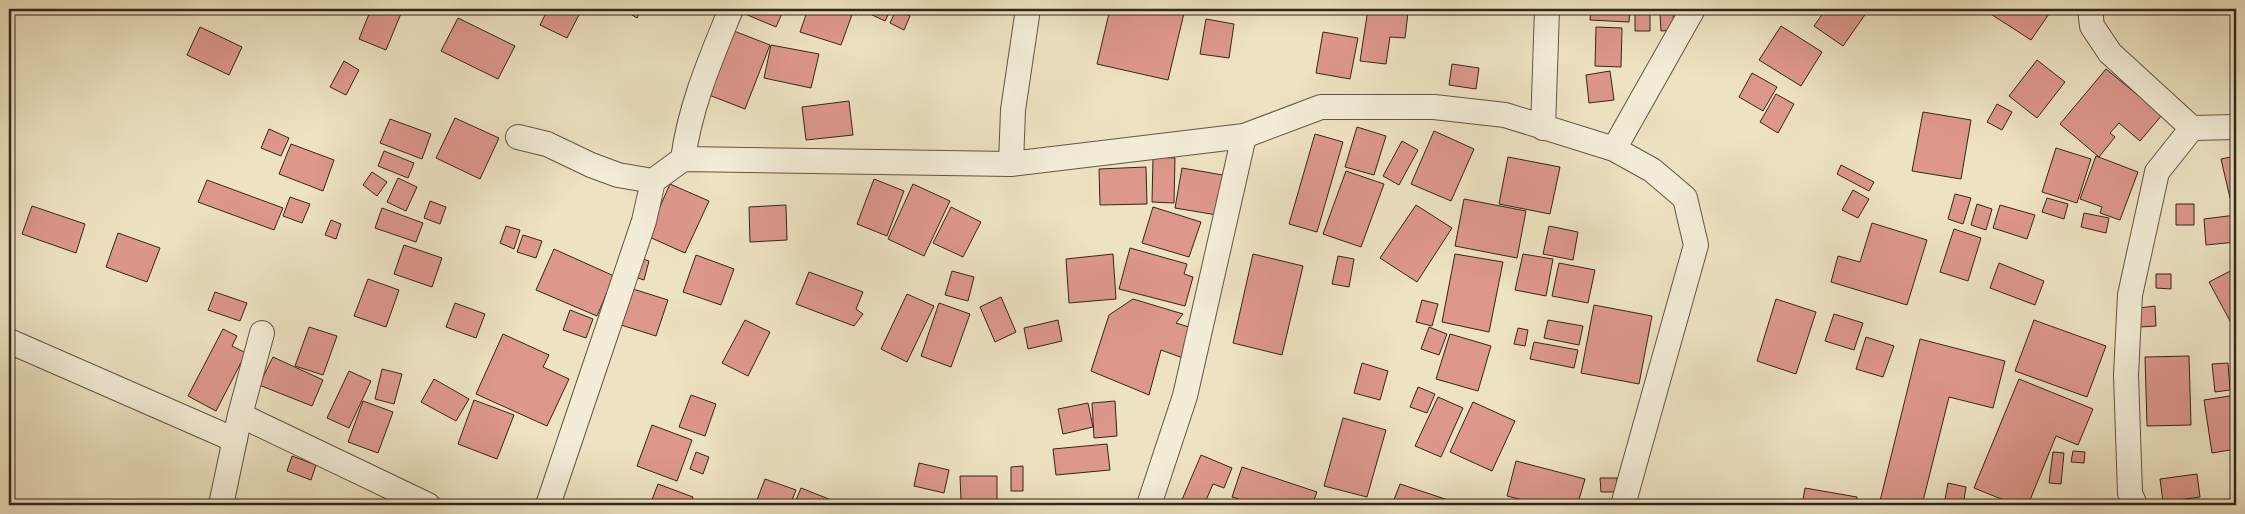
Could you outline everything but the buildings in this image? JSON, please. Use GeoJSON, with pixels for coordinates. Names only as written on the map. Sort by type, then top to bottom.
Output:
{"type":"FeatureCollection","features":[{"type":"Feature","properties":{"kind":"street"},"geometry":{"type":"LineString","coordinates":[[683,159],[687,129],[700,87],[732,9]]}},
{"type":"Feature","properties":{"kind":"street"},"geometry":{"type":"LineString","coordinates":[[1011,164],[1013,110],[1028,9]]}},
{"type":"Feature","properties":{"kind":"street"},"geometry":{"type":"LineString","coordinates":[[1543,128],[1546,9]]}},
{"type":"Feature","properties":{"kind":"street"},"geometry":{"type":"LineString","coordinates":[[1614,149],[1693,9]]}},
{"type":"Feature","properties":{"kind":"street"},"geometry":{"type":"LineString","coordinates":[[2090,9],[2092,26],[2110,53],[2192,128],[2236,126]]}},
{"type":"Feature","properties":{"kind":"street"},"geometry":{"type":"LineString","coordinates":[[548,505],[644,221],[653,181],[683,159],[1011,164],[1244,136],[1321,107],[1434,107],[1505,115],[1614,149],[1652,170],[1685,198],[1696,245],[1623,505]]}},
{"type":"Feature","properties":{"kind":"street"},"geometry":{"type":"LineString","coordinates":[[2135,505],[2130,493],[2126,375],[2130,294],[2157,172],[2192,128]]}},
{"type":"Feature","properties":{"kind":"street"},"geometry":{"type":"LineString","coordinates":[[1149,505],[1186,396],[1244,136]]}},
{"type":"Feature","properties":{"kind":"street"},"geometry":{"type":"LineString","coordinates":[[518,137],[547,144],[591,165],[618,175],[653,181]]}},
{"type":"Feature","properties":{"kind":"street"},"geometry":{"type":"LineString","coordinates":[[221,505],[240,415],[262,333]]}},
{"type":"Feature","properties":{"kind":"street"},"geometry":{"type":"LineString","coordinates":[[9,342],[235,440]]}},
{"type":"Feature","properties":{"kind":"street"},"geometry":{"type":"LineString","coordinates":[[240,415],[428,505]]}}]}
